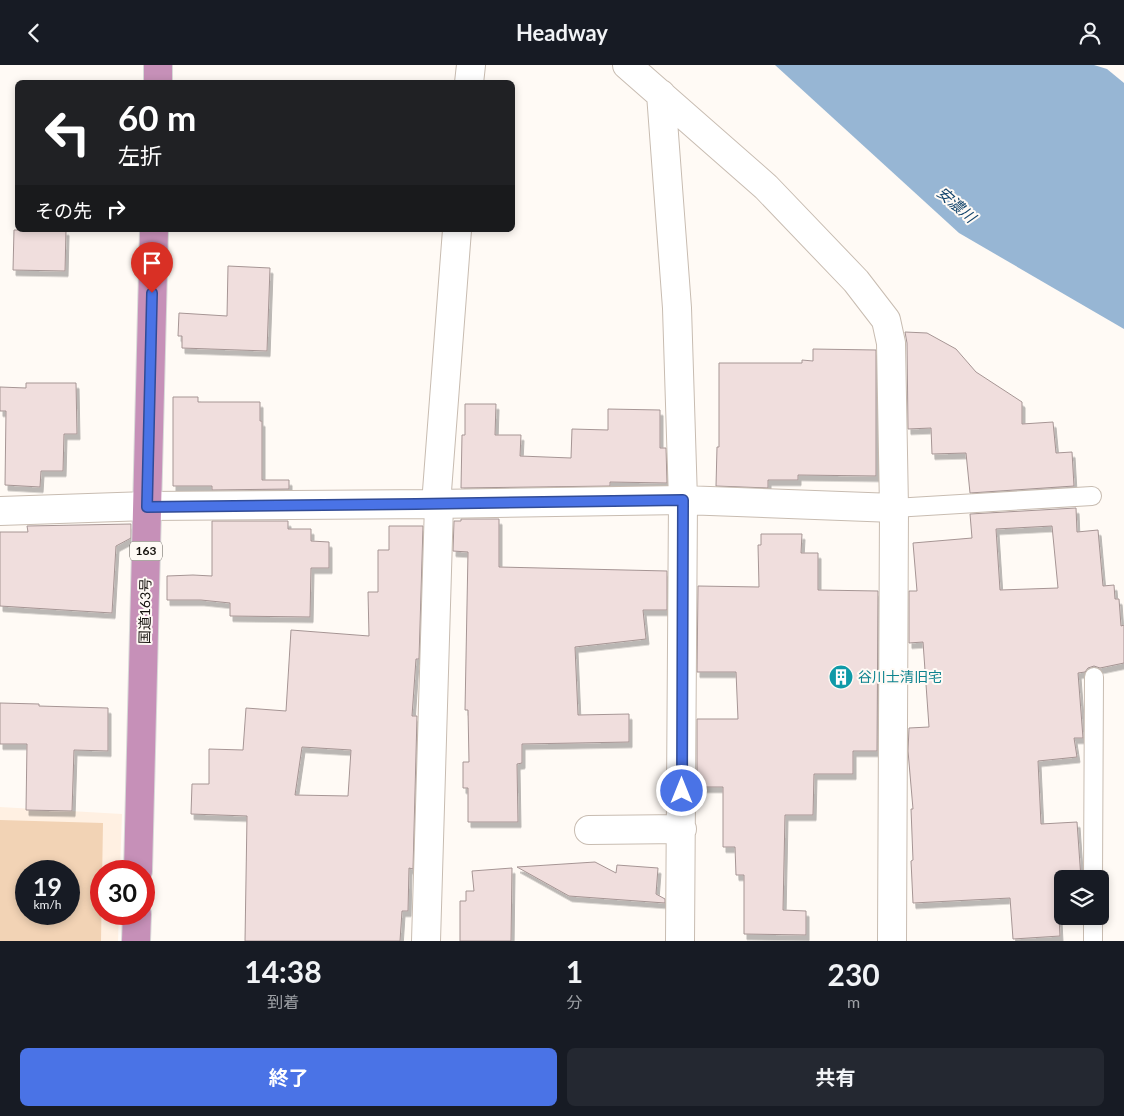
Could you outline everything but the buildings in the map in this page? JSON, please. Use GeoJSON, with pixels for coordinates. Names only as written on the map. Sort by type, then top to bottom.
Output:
{"type":"FeatureCollection","features":[{"type":"Feature","properties":{"kind":"highway"},"geometry":{"type":"LineString","coordinates":[[158,65],[158,80]]}},
{"type":"Feature","properties":{"kind":"highway","name":"国道163号"},"geometry":{"type":"LineString","coordinates":[[138,860],[154,232]]}},
{"type":"Feature","properties":{"kind":"highway"},"geometry":{"type":"LineString","coordinates":[[136,941],[137,925]]}},
{"type":"Feature","properties":{"kind":"street"},"geometry":{"type":"LineString","coordinates":[[469,80],[471,65]]}},
{"type":"Feature","properties":{"kind":"street"},"geometry":{"type":"LineString","coordinates":[[627,65],[766,187],[856,281],[886,321],[891,343],[894,508],[892,941]]}},
{"type":"Feature","properties":{"kind":"street"},"geometry":{"type":"LineString","coordinates":[[661,94],[677,308],[683,500],[680,941]]}},
{"type":"Feature","properties":{"kind":"street"},"geometry":{"type":"LineString","coordinates":[[426,941],[437,504],[458,232]]}},
{"type":"Feature","properties":{"kind":"street"},"geometry":{"type":"LineString","coordinates":[[0,511],[147,507],[683,500],[894,508]]}},
{"type":"Feature","properties":{"kind":"street"},"geometry":{"type":"LineString","coordinates":[[589,830],[682,829]]}},
{"type":"Feature","properties":{"kind":"lane"},"geometry":{"type":"LineString","coordinates":[[894,508],[1092,496]]}},
{"type":"Feature","properties":{"kind":"lane"},"geometry":{"type":"LineString","coordinates":[[1093,870],[1094,677]]}},
{"type":"Feature","properties":{"kind":"lane"},"geometry":{"type":"LineString","coordinates":[[1093,925],[1093,941]]}},
{"type":"Feature","properties":{"kind":"shaded area"},"geometry":{"type":"Polygon","coordinates":[[[0,807],[122,814],[120,860],[90,860],[90,925],[119,925],[118,941],[0,941],[0,807]]]}},
{"type":"Feature","properties":{"kind":"shaded area"},"geometry":{"type":"Polygon","coordinates":[[[0,820],[103,823],[102,860],[90,860],[90,925],[101,925],[101,941],[0,941],[0,820]]]}},
{"type":"Feature","properties":{"kind":"water","name":"安濃川"},"geometry":{"type":"Polygon","coordinates":[[[775,65],[1094,65],[1107,69],[1124,83],[1124,329],[959,233],[775,65]]]}},
{"type":"Feature","properties":{"kind":"place","name":"谷川士清旧宅"},"geometry":{"type":"Point","coordinates":[841,677]}},
{"type":"Feature","properties":{"kind":"route"},"geometry":{"type":"LineString","coordinates":[[152,293],[147,507],[683,500],[682,791]]}}]}
